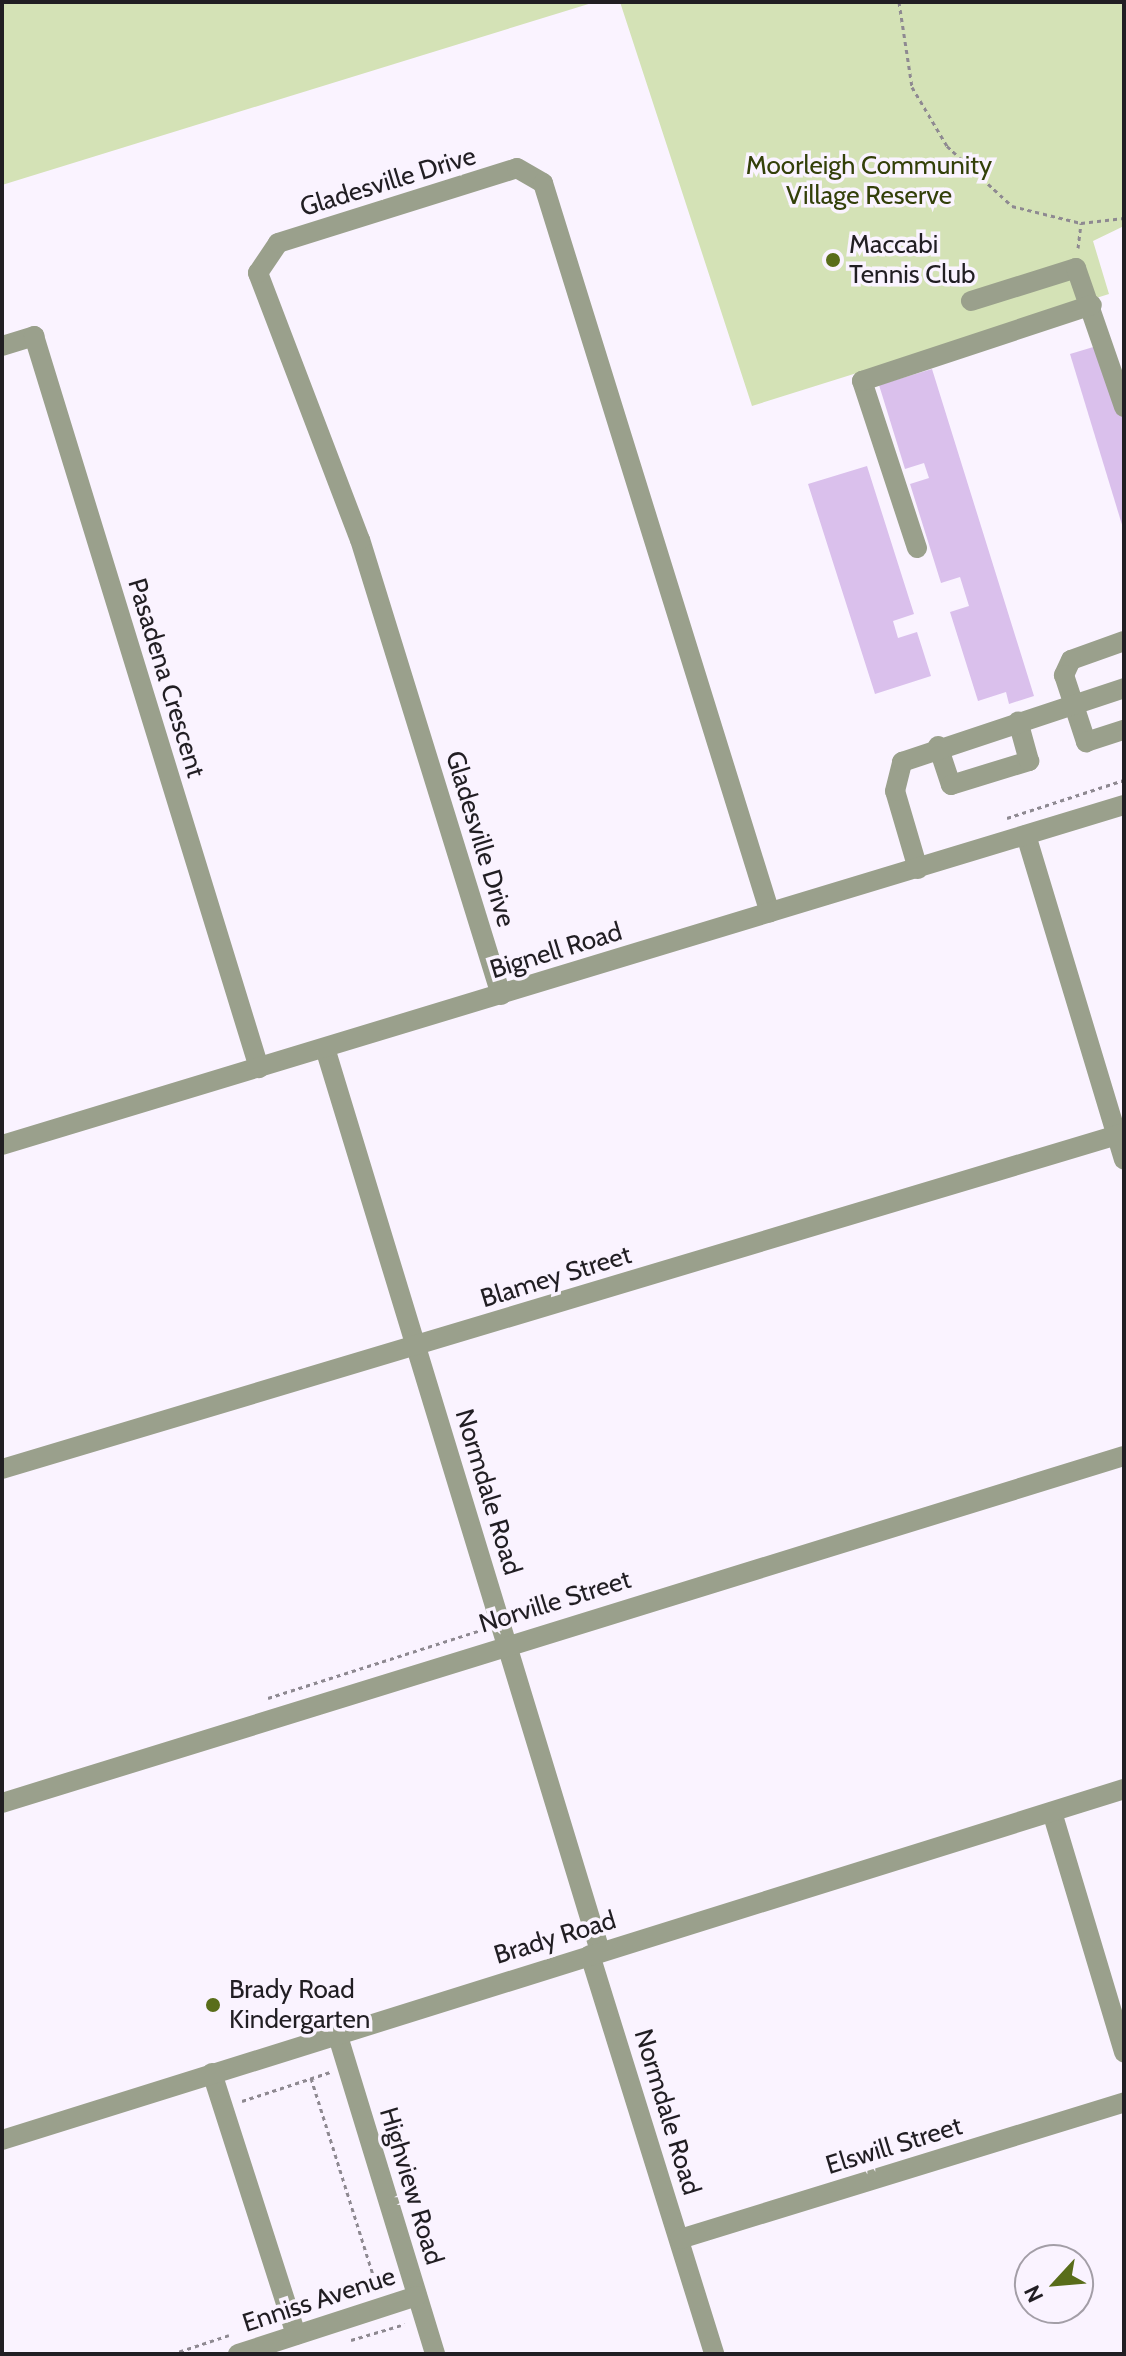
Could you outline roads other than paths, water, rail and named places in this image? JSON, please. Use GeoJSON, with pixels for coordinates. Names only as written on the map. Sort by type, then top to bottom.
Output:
{"type":"FeatureCollection","features":[{"type":"Feature","properties":{"kind":"street","name":"Gladesville Drive"},"geometry":{"type":"LineString","coordinates":[[501,995],[360,540],[258,273],[278,243],[517,168],[543,183],[770,913]]}},
{"type":"Feature","properties":{"kind":"street"},"geometry":{"type":"LineString","coordinates":[[971,301],[1076,268],[1092,305],[1124,407]]}},
{"type":"Feature","properties":{"kind":"street"},"geometry":{"type":"LineString","coordinates":[[917,548],[862,381],[1092,305]]}},
{"type":"Feature","properties":{"kind":"street","name":"Pasadena Crescent"},"geometry":{"type":"LineString","coordinates":[[2,346],[34,336],[259,1068]]}},
{"type":"Feature","properties":{"kind":"street"},"geometry":{"type":"LineString","coordinates":[[1124,641],[1071,660],[1064,675],[1086,742],[1124,730]]}},
{"type":"Feature","properties":{"kind":"street"},"geometry":{"type":"LineString","coordinates":[[918,869],[896,775],[910,755],[1124,688]]}},
{"type":"Feature","properties":{"kind":"street"},"geometry":{"type":"LineString","coordinates":[[938,746],[951,785],[1029,761],[1018,721]]}},
{"type":"Feature","properties":{"kind":"street","name":"Bignell Road"},"geometry":{"type":"LineString","coordinates":[[2,1145],[1124,805]]}},
{"type":"Feature","properties":{"kind":"street"},"geometry":{"type":"LineString","coordinates":[[1026,835],[1120,1134],[1124,1160]]}},
{"type":"Feature","properties":{"kind":"street","name":"Normdale Road"},"geometry":{"type":"LineString","coordinates":[[325,1048],[507,1643],[714,2354]]}},
{"type":"Feature","properties":{"kind":"street","name":"Blamey Street"},"geometry":{"type":"LineString","coordinates":[[2,1469],[1120,1134]]}},
{"type":"Feature","properties":{"kind":"street","name":"Norville Street"},"geometry":{"type":"LineString","coordinates":[[2,1803],[507,1643],[1124,1456]]}},
{"type":"Feature","properties":{"kind":"street","name":"Brady Road"},"geometry":{"type":"LineString","coordinates":[[2,2140],[1124,1789]]}},
{"type":"Feature","properties":{"kind":"street"},"geometry":{"type":"LineString","coordinates":[[1052,1812],[1124,2052]]}},
{"type":"Feature","properties":{"kind":"street","name":"Highview Road"},"geometry":{"type":"LineString","coordinates":[[337,2033],[435,2354]]}},
{"type":"Feature","properties":{"kind":"street"},"geometry":{"type":"LineString","coordinates":[[212,2073],[296,2335]]}},
{"type":"Feature","properties":{"kind":"street","name":"Elswill Street"},"geometry":{"type":"LineString","coordinates":[[680,2239],[1124,2102]]}},
{"type":"Feature","properties":{"kind":"street","name":"Enniss Avenue"},"geometry":{"type":"LineString","coordinates":[[238,2354],[417,2296]]}},
{"type":"Feature","properties":{"kind":"place","name":"Maccabi Tennis Club"},"geometry":{"type":"Point","coordinates":[833,260]}},
{"type":"Feature","properties":{"kind":"place","name":"Brady Road Kindergarten"},"geometry":{"type":"Point","coordinates":[213,2005]}},
{"type":"Feature","properties":{"kind":"park label","name":"Moorleigh Community Village Reserve"},"geometry":{"type":"Point","coordinates":[869,181]}}]}
